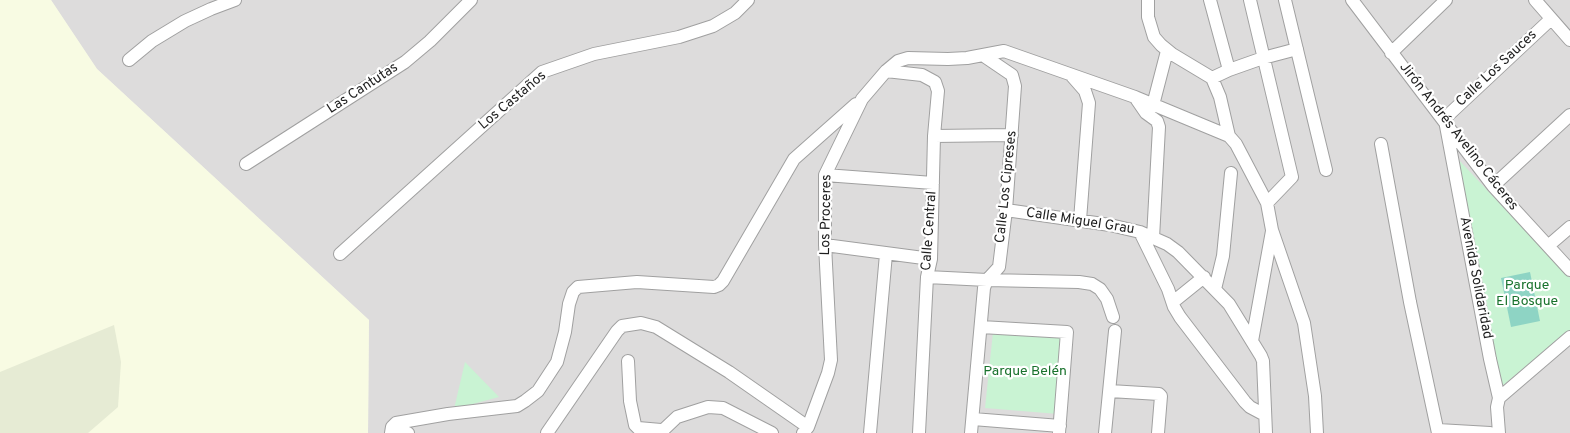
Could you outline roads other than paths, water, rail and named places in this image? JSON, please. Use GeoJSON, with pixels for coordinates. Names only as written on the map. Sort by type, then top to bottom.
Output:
{"type":"FeatureCollection","features":[{"type":"Feature","properties":{"kind":"street"},"geometry":{"type":"LineString","coordinates":[[129,60],[152,41],[185,21],[235,0]]}},
{"type":"Feature","properties":{"kind":"street","name":"Las Cantutas"},"geometry":{"type":"LineString","coordinates":[[246,164],[405,62],[430,41],[471,0]]}},
{"type":"Feature","properties":{"kind":"street","name":"Los Castaños"},"geometry":{"type":"LineString","coordinates":[[340,254],[542,72],[594,54],[679,37],[713,26],[735,13],[748,0]]}},
{"type":"Feature","properties":{"kind":"street"},"geometry":{"type":"LineString","coordinates":[[1148,0],[1148,17],[1154,37],[1167,51],[1212,78],[1219,92],[1229,136]]}},
{"type":"Feature","properties":{"kind":"street"},"geometry":{"type":"LineString","coordinates":[[1210,0],[1229,70]]}},
{"type":"Feature","properties":{"kind":"street"},"geometry":{"type":"LineString","coordinates":[[1250,0],[1292,178],[1267,203]]}},
{"type":"Feature","properties":{"kind":"street"},"geometry":{"type":"LineString","coordinates":[[1286,0],[1326,170]]}},
{"type":"Feature","properties":{"kind":"street","name":"Jirón Andrés Avelino Cáceres"},"geometry":{"type":"LineString","coordinates":[[1352,0],[1493,186],[1570,270]]}},
{"type":"Feature","properties":{"kind":"street"},"geometry":{"type":"LineString","coordinates":[[1391,53],[1446,0]]}},
{"type":"Feature","properties":{"kind":"street"},"geometry":{"type":"LineString","coordinates":[[1535,0],[1570,40]]}},
{"type":"Feature","properties":{"kind":"street","name":"Calle Los Sauces"},"geometry":{"type":"LineString","coordinates":[[1444,122],[1551,19]]}},
{"type":"Feature","properties":{"kind":"street"},"geometry":{"type":"LineString","coordinates":[[1212,78],[1263,58],[1298,49]]}},
{"type":"Feature","properties":{"kind":"street","name":"Los Proceres"},"geometry":{"type":"LineString","coordinates":[[806,430],[828,373],[831,360],[825,245],[825,175],[862,99],[886,71],[898,61],[908,58],[948,60],[984,56],[1004,51],[1071,74]]}},
{"type":"Feature","properties":{"kind":"street"},"geometry":{"type":"LineString","coordinates":[[1153,105],[1167,51]]}},
{"type":"Feature","properties":{"kind":"street","name":"Calle Los Cipreses"},"geometry":{"type":"LineString","coordinates":[[971,433],[984,288],[987,280],[999,267],[1006,210],[1015,86],[1012,76],[984,56]]}},
{"type":"Feature","properties":{"kind":"street","name":"Calle Central"},"geometry":{"type":"LineString","coordinates":[[886,71],[922,75],[935,82],[938,91],[934,136],[931,259],[927,277],[919,433]]}},
{"type":"Feature","properties":{"kind":"street"},"geometry":{"type":"LineString","coordinates":[[1071,74],[1135,97],[1229,136],[1236,144],[1267,203],[1272,230],[1304,323],[1315,396],[1317,433]]}},
{"type":"Feature","properties":{"kind":"street"},"geometry":{"type":"LineString","coordinates":[[1071,74],[1087,95],[1089,103],[1080,220]]}},
{"type":"Feature","properties":{"kind":"street"},"geometry":{"type":"LineString","coordinates":[[1135,97],[1144,111],[1157,121],[1159,126],[1153,238]]}},
{"type":"Feature","properties":{"kind":"street"},"geometry":{"type":"LineString","coordinates":[[408,433],[392,430],[396,423],[448,414],[517,406],[538,391],[557,362],[565,332],[569,304],[573,292],[578,287],[637,282],[714,287],[719,284],[723,281],[794,159],[862,99]]}},
{"type":"Feature","properties":{"kind":"street"},"geometry":{"type":"LineString","coordinates":[[1493,186],[1570,114]]}},
{"type":"Feature","properties":{"kind":"street","name":"Avenida Solidaridad"},"geometry":{"type":"LineString","coordinates":[[1444,122],[1498,398],[1499,433]]}},
{"type":"Feature","properties":{"kind":"street"},"geometry":{"type":"LineString","coordinates":[[934,136],[1012,135]]}},
{"type":"Feature","properties":{"kind":"street"},"geometry":{"type":"LineString","coordinates":[[1381,144],[1408,292],[1438,431],[1490,433]]}},
{"type":"Feature","properties":{"kind":"street"},"geometry":{"type":"LineString","coordinates":[[1215,289],[1222,259],[1231,172]]}},
{"type":"Feature","properties":{"kind":"street"},"geometry":{"type":"LineString","coordinates":[[825,175],[933,182]]}},
{"type":"Feature","properties":{"kind":"street","name":"Calle Miguel Grau"},"geometry":{"type":"LineString","coordinates":[[1006,210],[1080,220],[1140,232],[1178,252],[1229,304],[1263,361],[1266,433]]}},
{"type":"Feature","properties":{"kind":"street"},"geometry":{"type":"LineString","coordinates":[[1548,246],[1570,227]]}},
{"type":"Feature","properties":{"kind":"street"},"geometry":{"type":"LineString","coordinates":[[1252,341],[1272,230]]}},
{"type":"Feature","properties":{"kind":"street"},"geometry":{"type":"LineString","coordinates":[[1140,232],[1180,317],[1245,402],[1265,415]]}},
{"type":"Feature","properties":{"kind":"street"},"geometry":{"type":"LineString","coordinates":[[825,245],[931,259]]}},
{"type":"Feature","properties":{"kind":"street"},"geometry":{"type":"LineString","coordinates":[[870,433],[886,254]]}},
{"type":"Feature","properties":{"kind":"street"},"geometry":{"type":"LineString","coordinates":[[927,277],[1070,281],[1092,284],[1100,289],[1108,299],[1113,317]]}},
{"type":"Feature","properties":{"kind":"street"},"geometry":{"type":"LineString","coordinates":[[1172,302],[1204,277]]}},
{"type":"Feature","properties":{"kind":"street"},"geometry":{"type":"LineString","coordinates":[[547,433],[617,330],[622,326],[641,323],[656,327],[721,367],[806,430]]}},
{"type":"Feature","properties":{"kind":"street"},"geometry":{"type":"LineString","coordinates":[[972,419],[1060,429],[1067,332],[981,327]]}},
{"type":"Feature","properties":{"kind":"street"},"geometry":{"type":"LineString","coordinates":[[1106,433],[1115,331]]}},
{"type":"Feature","properties":{"kind":"street"},"geometry":{"type":"LineString","coordinates":[[1498,398],[1570,337]]}},
{"type":"Feature","properties":{"kind":"street"},"geometry":{"type":"LineString","coordinates":[[628,361],[630,401],[635,425],[638,428],[661,432],[677,417],[708,407],[723,408],[772,433]]}},
{"type":"Feature","properties":{"kind":"street"},"geometry":{"type":"LineString","coordinates":[[1110,391],[1159,394],[1158,433]]}},
{"type":"Feature","properties":{"kind":"park label","name":"Parque El Bosque"},"geometry":{"type":"Point","coordinates":[1527,294]}},
{"type":"Feature","properties":{"kind":"park label","name":"Parque Belén"},"geometry":{"type":"Point","coordinates":[1025,372]}}]}
